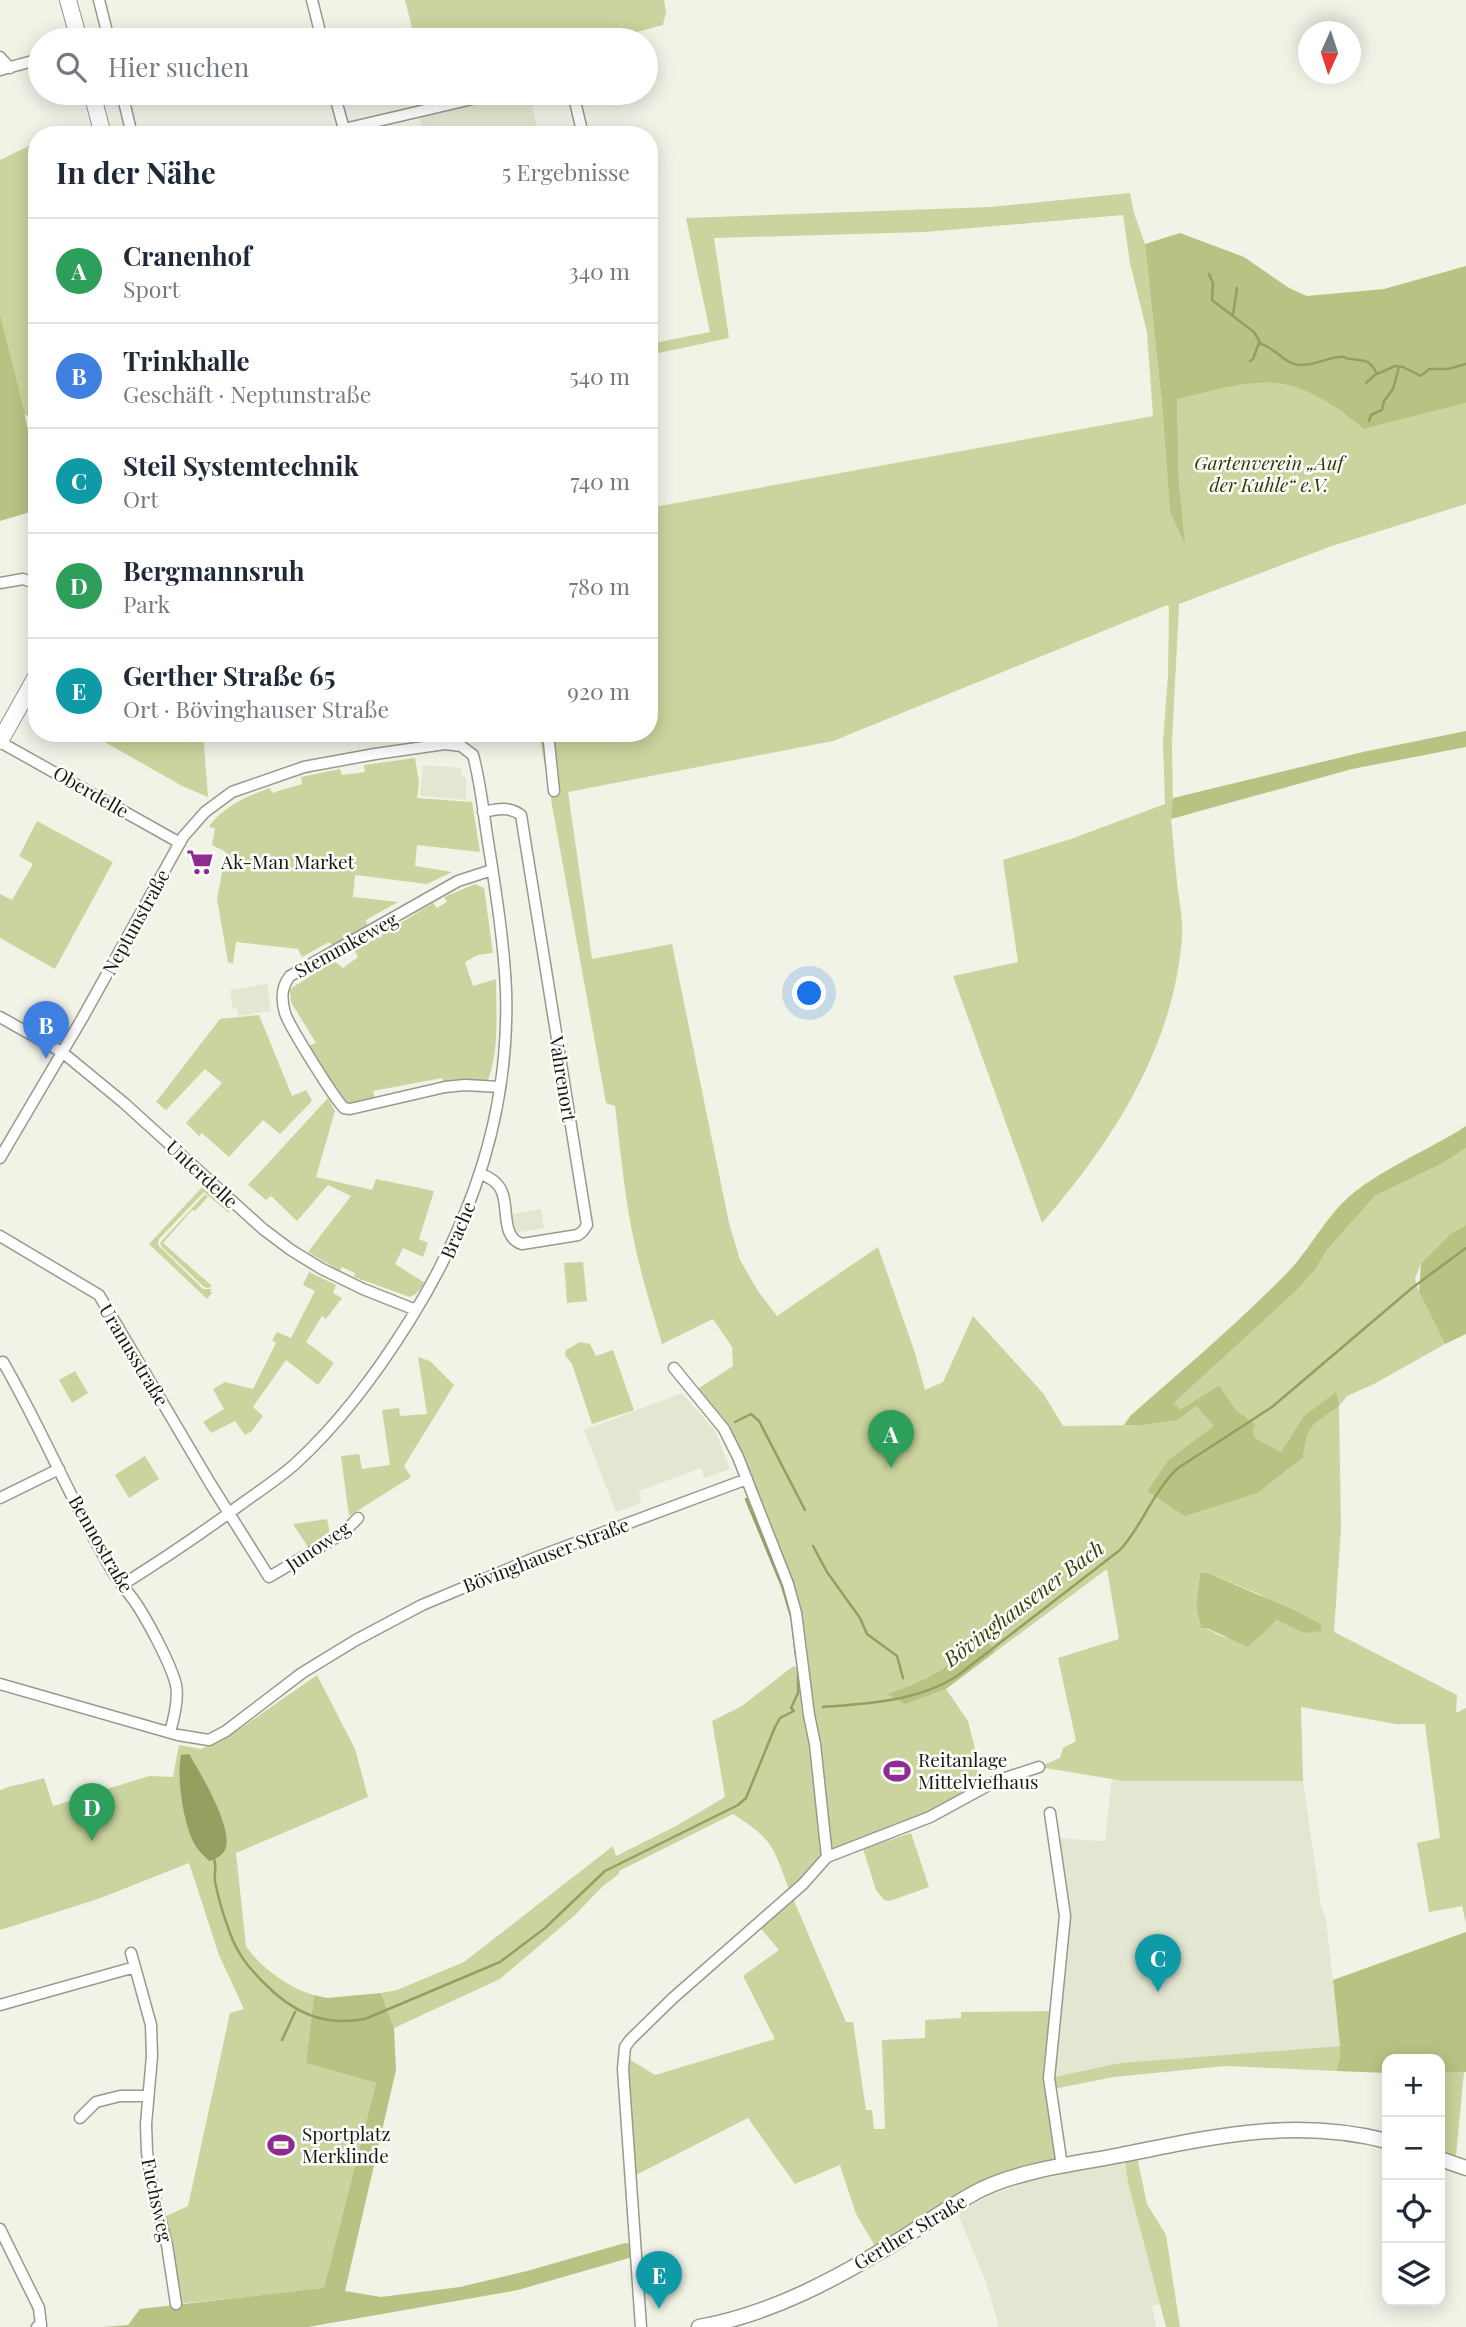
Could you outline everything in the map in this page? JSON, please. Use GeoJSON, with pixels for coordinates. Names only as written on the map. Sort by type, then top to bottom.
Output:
{"type":"FeatureCollection","features":[{"type":"Feature","properties":{"kind":"main road"},"geometry":{"type":"LineString","coordinates":[[68,0],[76,28]]}},
{"type":"Feature","properties":{"kind":"main road"},"geometry":{"type":"LineString","coordinates":[[95,105],[101,126]]}},
{"type":"Feature","properties":{"kind":"main road"},"geometry":{"type":"LineString","coordinates":[[0,741],[28,692]]}},
{"type":"Feature","properties":{"kind":"street"},"geometry":{"type":"LineString","coordinates":[[99,0],[106,28]]}},
{"type":"Feature","properties":{"kind":"street"},"geometry":{"type":"LineString","coordinates":[[312,0],[319,28]]}},
{"type":"Feature","properties":{"kind":"street"},"geometry":{"type":"LineString","coordinates":[[0,57],[5,69],[28,63]]}},
{"type":"Feature","properties":{"kind":"street"},"geometry":{"type":"LineString","coordinates":[[125,105],[130,126]]}},
{"type":"Feature","properties":{"kind":"street"},"geometry":{"type":"LineString","coordinates":[[337,105],[342,126]]}},
{"type":"Feature","properties":{"kind":"street"},"geometry":{"type":"LineString","coordinates":[[367,126],[450,105]]}},
{"type":"Feature","properties":{"kind":"street"},"geometry":{"type":"LineString","coordinates":[[576,105],[581,126]]}},
{"type":"Feature","properties":{"kind":"street"},"geometry":{"type":"LineString","coordinates":[[0,583],[23,579],[28,581]]}},
{"type":"Feature","properties":{"kind":"street","name":"Oberdelle"},"geometry":{"type":"LineString","coordinates":[[0,741],[180,843]]}},
{"type":"Feature","properties":{"kind":"street"},"geometry":{"type":"LineString","coordinates":[[549,742],[554,791]]}},
{"type":"Feature","properties":{"kind":"street","name":"Neptunstraße"},"geometry":{"type":"LineString","coordinates":[[0,1158],[180,843],[205,812],[232,792],[304,767],[445,744],[461,746]]}},
{"type":"Feature","properties":{"kind":"street","name":"Brache"},"geometry":{"type":"LineString","coordinates":[[122,1585],[293,1465],[336,1423],[383,1363],[455,1240],[481,1174],[500,1087],[506,992],[502,934],[484,812],[473,755],[461,746]]}},
{"type":"Feature","properties":{"kind":"street","name":"Vahrenort"},"geometry":{"type":"LineString","coordinates":[[481,1174],[498,1184],[502,1191],[510,1236],[515,1242],[522,1244],[578,1235],[583,1231],[586,1225],[521,815],[512,809],[503,808],[484,812]]}},
{"type":"Feature","properties":{"kind":"street","name":"Stemmkeweg"},"geometry":{"type":"LineString","coordinates":[[492,870],[458,881],[289,976],[283,984],[282,995],[288,1019],[344,1108],[350,1109],[445,1087],[500,1087]]}},
{"type":"Feature","properties":{"kind":"street","name":"Unterdelle"},"geometry":{"type":"LineString","coordinates":[[0,1017],[62,1052],[124,1103],[262,1229],[322,1269],[416,1310]]}},
{"type":"Feature","properties":{"kind":"street","name":"Uranusstraße"},"geometry":{"type":"LineString","coordinates":[[0,1237],[99,1295],[228,1513]]}},
{"type":"Feature","properties":{"kind":"street","name":"Bennostraße"},"geometry":{"type":"LineString","coordinates":[[1,1362],[30,1410],[59,1469],[173,1675],[177,1690],[170,1732]]}},
{"type":"Feature","properties":{"kind":"street"},"geometry":{"type":"LineString","coordinates":[[674,1368],[724,1429],[747,1479],[788,1584],[796,1613],[808,1715],[815,1744],[827,1857]]}},
{"type":"Feature","properties":{"kind":"street"},"geometry":{"type":"LineString","coordinates":[[0,1498],[59,1469]]}},
{"type":"Feature","properties":{"kind":"street","name":"Bövinghauser Straße"},"geometry":{"type":"LineString","coordinates":[[0,1684],[197,1740],[209,1740],[226,1731],[302,1673],[365,1634],[442,1596],[532,1559],[747,1479]]}},
{"type":"Feature","properties":{"kind":"street","name":"Junoweg"},"geometry":{"type":"LineString","coordinates":[[228,1513],[269,1577],[342,1534],[358,1518]]}},
{"type":"Feature","properties":{"kind":"street"},"geometry":{"type":"LineString","coordinates":[[640,2327],[623,2069],[625,2047],[645,2024],[803,1884],[827,1857],[930,1817],[996,1781],[1039,1767]]}},
{"type":"Feature","properties":{"kind":"street"},"geometry":{"type":"LineString","coordinates":[[1050,1813],[1065,1916],[1049,2078],[1062,2166]]}},
{"type":"Feature","properties":{"kind":"street","name":"Fuchsweg"},"geometry":{"type":"LineString","coordinates":[[131,1953],[151,2025],[147,2152],[152,2187],[167,2245],[176,2304]]}},
{"type":"Feature","properties":{"kind":"street"},"geometry":{"type":"LineString","coordinates":[[0,2005],[135,1967]]}},
{"type":"Feature","properties":{"kind":"street"},"geometry":{"type":"LineString","coordinates":[[80,2118],[96,2102],[120,2096],[148,2096]]}},
{"type":"Feature","properties":{"kind":"street","name":"Gerther Straße"},"geometry":{"type":"LineString","coordinates":[[699,2327],[746,2316],[783,2303],[876,2254],[981,2190],[1021,2175],[1223,2134],[1332,2131],[1382,2140]]}},
{"type":"Feature","properties":{"kind":"street"},"geometry":{"type":"LineString","coordinates":[[1445,2161],[1466,2168]]}},
{"type":"Feature","properties":{"kind":"street"},"geometry":{"type":"LineString","coordinates":[[0,2230],[39,2308],[39,2326]]}},
{"type":"Feature","properties":{"kind":"shaded area"},"geometry":{"type":"Polygon","coordinates":[[[473,105],[532,105],[537,126],[421,126],[419,118],[473,105]]]}},
{"type":"Feature","properties":{"kind":"shaded area"},"geometry":{"type":"Polygon","coordinates":[[[1180,233],[1244,257],[1289,288],[1307,296],[1384,289],[1466,266],[1466,403],[1364,429],[1323,399],[1305,390],[1281,384],[1236,386],[1177,399],[1179,484],[1185,544],[1170,513],[1145,244],[1180,233]]]}},
{"type":"Feature","properties":{"kind":"shaded area"},"geometry":{"type":"Polygon","coordinates":[[[0,313],[28,430],[28,513],[0,521],[0,313]]]}},
{"type":"Feature","properties":{"kind":"shaded area"},"geometry":{"type":"Polygon","coordinates":[[[1466,731],[1466,747],[1352,769],[1171,819],[1173,798],[1363,752],[1466,731]]]}},
{"type":"Feature","properties":{"kind":"shaded area"},"geometry":{"type":"Polygon","coordinates":[[[423,765],[462,768],[461,776],[466,777],[466,800],[420,796],[423,765]]]}},
{"type":"Feature","properties":{"kind":"shaded area"},"geometry":{"type":"Polygon","coordinates":[[[267,984],[271,1011],[238,1016],[237,1008],[233,1009],[230,990],[267,984]]]}},
{"type":"Feature","properties":{"kind":"shaded area"},"geometry":{"type":"Polygon","coordinates":[[[1466,1126],[1466,1148],[1443,1163],[1375,1196],[1327,1250],[1315,1270],[1296,1291],[1174,1403],[1180,1410],[1219,1385],[1237,1411],[1256,1425],[1253,1428],[1254,1437],[1281,1452],[1303,1417],[1336,1392],[1339,1406],[1312,1426],[1306,1438],[1303,1458],[1257,1493],[1185,1516],[1147,1491],[1168,1460],[1214,1426],[1196,1406],[1177,1420],[1124,1425],[1131,1415],[1230,1328],[1288,1272],[1334,1212],[1352,1194],[1379,1175],[1466,1126]]]}},
{"type":"Feature","properties":{"kind":"shaded area"},"geometry":{"type":"Polygon","coordinates":[[[541,1209],[544,1228],[515,1233],[512,1214],[541,1209]]]}},
{"type":"Feature","properties":{"kind":"shaded area"},"geometry":{"type":"Polygon","coordinates":[[[1466,1225],[1466,1334],[1445,1344],[1419,1292],[1421,1263],[1450,1234],[1466,1225]]]}},
{"type":"Feature","properties":{"kind":"shaded area"},"geometry":{"type":"Polygon","coordinates":[[[682,1393],[716,1432],[730,1469],[704,1478],[701,1468],[639,1491],[641,1503],[616,1512],[584,1430],[682,1393]]]}},
{"type":"Feature","properties":{"kind":"shaded area"},"geometry":{"type":"Polygon","coordinates":[[[1200,1573],[1208,1573],[1298,1612],[1320,1624],[1322,1631],[1303,1633],[1277,1620],[1248,1647],[1201,1628],[1196,1607],[1200,1573]]]}},
{"type":"Feature","properties":{"kind":"shaded area"},"geometry":{"type":"Polygon","coordinates":[[[984,1636],[995,1652],[946,1689],[905,1704],[887,1694],[939,1671],[984,1636]]]}},
{"type":"Feature","properties":{"kind":"shaded area"},"geometry":{"type":"Polygon","coordinates":[[[189,1754],[214,1799],[227,1838],[223,1852],[209,1861],[192,1840],[182,1803],[181,1755],[189,1754]]]}},
{"type":"Feature","properties":{"kind":"shaded area"},"geometry":{"type":"Polygon","coordinates":[[[1112,1777],[1124,1781],[1303,1781],[1321,1906],[1326,1919],[1340,2046],[1120,2063],[1049,2078],[1065,1916],[1054,1838],[1105,1841],[1112,1777]]]}},
{"type":"Feature","properties":{"kind":"shaded area"},"geometry":{"type":"Polygon","coordinates":[[[1466,1932],[1466,2072],[1445,2073],[1445,2054],[1382,2054],[1382,2073],[1336,2071],[1340,2046],[1333,1980],[1466,1932]]]}},
{"type":"Feature","properties":{"kind":"shaded area"},"geometry":{"type":"Polygon","coordinates":[[[381,1993],[394,2028],[396,2070],[345,2291],[381,2297],[460,2287],[625,2243],[636,2246],[636,2256],[518,2290],[308,2327],[102,2327],[128,2325],[140,2309],[324,2288],[376,2083],[306,2063],[314,1995],[327,1998],[381,1993]]]}},
{"type":"Feature","properties":{"kind":"shaded area"},"geometry":{"type":"Polygon","coordinates":[[[1125,2161],[1128,2183],[1160,2304],[1152,2306],[1156,2327],[999,2327],[986,2282],[957,2212],[1023,2183],[1125,2161]]]}},
{"type":"Feature","properties":{"kind":"green space"},"geometry":{"type":"Polygon","coordinates":[[[405,0],[664,0],[666,12],[663,25],[652,28],[412,28],[405,0]]]}},
{"type":"Feature","properties":{"kind":"green space"},"geometry":{"type":"Polygon","coordinates":[[[28,146],[28,416],[24,415],[0,313],[0,160],[28,146]]]}},
{"type":"Feature","properties":{"kind":"green space","name":"Gartenverein „Auf der Kuhle“ e.V."},"geometry":{"type":"Polygon","coordinates":[[[1130,193],[1145,244],[1170,513],[1184,541],[1179,484],[1177,399],[1251,384],[1281,384],[1305,390],[1331,404],[1364,429],[1466,403],[1466,504],[1329,547],[1179,604],[1171,819],[1182,923],[1177,976],[1167,1016],[1153,1054],[1136,1090],[1092,1160],[1042,1223],[953,976],[1018,962],[1003,860],[1071,839],[1165,804],[1163,742],[1168,675],[1167,605],[833,741],[568,792],[592,959],[672,944],[729,1223],[740,1260],[777,1316],[878,1247],[925,1390],[943,1382],[973,1316],[1043,1393],[1063,1426],[1141,1425],[1196,1406],[1215,1426],[1168,1460],[1147,1491],[1160,1499],[1285,1472],[1303,1458],[1305,1435],[1310,1427],[1303,1417],[1281,1452],[1254,1437],[1255,1425],[1237,1411],[1219,1385],[1179,1411],[1174,1403],[1296,1291],[1315,1270],[1327,1250],[1375,1196],[1443,1163],[1466,1148],[1466,1225],[1450,1234],[1421,1263],[1415,1279],[1445,1344],[1347,1396],[1339,1406],[1341,1529],[1334,1632],[1457,1695],[1456,1713],[1466,1708],[1466,1924],[1462,1906],[1429,1912],[1417,1843],[1440,1838],[1425,1724],[1396,1724],[1301,1707],[1303,1781],[1124,1781],[1039,1767],[1060,1758],[1063,1748],[1076,1741],[1058,1658],[1119,1639],[1107,1569],[995,1652],[984,1637],[939,1670],[917,1683],[888,1694],[905,1703],[946,1689],[968,1721],[976,1753],[978,1790],[846,1848],[791,1894],[766,1839],[733,1814],[619,1871],[619,1874],[603,1886],[574,1916],[500,1979],[394,2028],[381,1993],[397,1990],[464,1962],[613,1846],[616,1856],[676,1826],[725,1797],[712,1721],[742,1706],[792,1667],[803,1665],[796,1613],[738,1457],[693,1392],[733,1366],[732,1347],[713,1319],[662,1344],[648,1297],[629,1214],[615,1106],[606,1103],[541,742],[658,742],[658,506],[1153,416],[1147,332],[1130,263],[1123,215],[925,232],[714,238],[729,338],[658,353],[658,342],[710,332],[686,218],[990,207],[1130,193]],[[1200,1573],[1196,1607],[1201,1628],[1236,1639],[1249,1637],[1278,1620],[1303,1633],[1261,1595],[1208,1573],[1200,1573]]]}},
{"type":"Feature","properties":{"kind":"green space"},"geometry":{"type":"Polygon","coordinates":[[[105,742],[204,742],[208,797],[182,786],[105,742]]]}},
{"type":"Feature","properties":{"kind":"green space"},"geometry":{"type":"Polygon","coordinates":[[[415,758],[419,782],[417,798],[472,802],[480,852],[417,845],[415,866],[452,872],[427,884],[355,875],[353,897],[398,902],[366,920],[368,929],[336,948],[329,942],[302,957],[298,949],[236,942],[233,964],[228,962],[217,899],[226,852],[212,845],[215,829],[209,826],[215,819],[236,802],[252,795],[270,788],[272,793],[302,784],[301,777],[340,769],[342,775],[365,772],[364,765],[415,758]]]}},
{"type":"Feature","properties":{"kind":"green space"},"geometry":{"type":"Polygon","coordinates":[[[37,821],[113,862],[55,969],[0,938],[0,894],[12,900],[33,864],[19,856],[37,821]]]}},
{"type":"Feature","properties":{"kind":"green space"},"geometry":{"type":"Polygon","coordinates":[[[475,884],[484,888],[493,953],[478,955],[465,962],[473,986],[496,979],[495,1047],[486,1085],[444,1084],[442,1078],[373,1091],[375,1098],[353,1105],[343,1101],[308,1046],[316,1043],[291,1002],[290,989],[334,961],[343,968],[358,957],[355,951],[433,903],[437,908],[447,902],[444,897],[475,884]]]}},
{"type":"Feature","properties":{"kind":"green space"},"geometry":{"type":"Polygon","coordinates":[[[259,1015],[292,1096],[306,1090],[312,1101],[280,1134],[263,1120],[229,1157],[202,1133],[199,1136],[186,1123],[222,1083],[205,1069],[166,1110],[156,1102],[220,1019],[259,1015]]]}},
{"type":"Feature","properties":{"kind":"green space"},"geometry":{"type":"Polygon","coordinates":[[[328,1098],[335,1111],[316,1177],[372,1190],[376,1179],[434,1191],[419,1239],[428,1243],[423,1257],[403,1248],[395,1264],[425,1283],[410,1297],[354,1277],[355,1273],[342,1267],[340,1271],[308,1252],[351,1196],[328,1185],[297,1221],[271,1196],[266,1200],[248,1185],[328,1098]]]}},
{"type":"Feature","properties":{"kind":"green space"},"geometry":{"type":"Polygon","coordinates":[[[205,1184],[229,1208],[229,1213],[204,1192],[159,1239],[158,1245],[203,1289],[212,1289],[207,1299],[149,1244],[205,1184]]]}},
{"type":"Feature","properties":{"kind":"green space"},"geometry":{"type":"Polygon","coordinates":[[[205,1194],[208,1197],[195,1211],[192,1210],[163,1243],[212,1286],[208,1288],[160,1243],[205,1194]]]}},
{"type":"Feature","properties":{"kind":"green space"},"geometry":{"type":"Polygon","coordinates":[[[583,1262],[587,1301],[567,1303],[564,1263],[583,1262]]]}},
{"type":"Feature","properties":{"kind":"green space"},"geometry":{"type":"Polygon","coordinates":[[[309,1272],[336,1285],[333,1293],[342,1298],[326,1319],[322,1316],[306,1342],[334,1363],[318,1385],[286,1360],[253,1407],[263,1416],[252,1431],[245,1435],[235,1421],[211,1433],[203,1422],[224,1409],[213,1389],[225,1382],[253,1389],[276,1343],[272,1340],[277,1332],[291,1338],[315,1291],[303,1285],[309,1272]]]}},
{"type":"Feature","properties":{"kind":"green space"},"geometry":{"type":"Polygon","coordinates":[[[580,1342],[590,1344],[596,1356],[613,1350],[634,1410],[592,1424],[572,1364],[565,1355],[566,1350],[580,1342]]]}},
{"type":"Feature","properties":{"kind":"green space"},"geometry":{"type":"Polygon","coordinates":[[[418,1357],[430,1361],[454,1385],[404,1466],[411,1477],[349,1516],[341,1456],[359,1454],[362,1469],[390,1465],[382,1410],[399,1408],[400,1416],[427,1414],[418,1357]]]}},
{"type":"Feature","properties":{"kind":"green space"},"geometry":{"type":"Polygon","coordinates":[[[75,1371],[88,1393],[72,1403],[59,1380],[75,1371]]]}},
{"type":"Feature","properties":{"kind":"green space"},"geometry":{"type":"Polygon","coordinates":[[[145,1456],[159,1479],[129,1498],[115,1475],[145,1456]]]}},
{"type":"Feature","properties":{"kind":"green space"},"geometry":{"type":"Polygon","coordinates":[[[327,1519],[331,1538],[310,1550],[293,1524],[327,1519]]]}},
{"type":"Feature","properties":{"kind":"green space"},"geometry":{"type":"Polygon","coordinates":[[[317,1675],[355,1749],[368,1797],[236,1853],[246,1946],[259,1962],[276,1976],[314,1995],[306,2063],[376,2083],[324,2289],[176,2304],[160,2219],[188,2206],[230,2013],[244,2009],[219,1955],[189,1863],[98,1899],[0,1930],[0,1790],[44,1778],[53,1806],[149,1776],[173,1777],[179,1745],[201,1749],[231,1735],[317,1675]]]}},
{"type":"Feature","properties":{"kind":"green space"},"geometry":{"type":"Polygon","coordinates":[[[911,1833],[929,1887],[890,1901],[884,1900],[876,1890],[863,1849],[911,1833]]]}},
{"type":"Feature","properties":{"kind":"green space"},"geometry":{"type":"Polygon","coordinates":[[[791,1894],[846,2022],[853,2022],[866,2110],[872,2110],[874,2129],[885,2129],[882,2040],[925,2038],[925,2020],[961,2018],[961,2012],[1054,2011],[1049,2078],[1120,2063],[1340,2046],[1340,2056],[1336,2071],[1225,2066],[1114,2077],[1048,2090],[1059,2159],[1021,2174],[878,2251],[856,2214],[840,2165],[795,2184],[748,2118],[632,2177],[624,2056],[655,2075],[775,2039],[743,1976],[779,1950],[757,1924],[791,1894]]]}},
{"type":"Feature","properties":{"kind":"green space"},"geometry":{"type":"Polygon","coordinates":[[[1464,2072],[1456,2156],[1445,2153],[1445,2073],[1464,2072]]]}},
{"type":"Feature","properties":{"kind":"green space"},"geometry":{"type":"Polygon","coordinates":[[[1137,2156],[1147,2204],[1166,2235],[1180,2327],[1166,2327],[1128,2183],[1125,2161],[1137,2156]]]}},
{"type":"Feature","properties":{"kind":"waterway"},"geometry":{"type":"LineString","coordinates":[[1209,274],[1213,283],[1212,300],[1254,332],[1261,344],[1294,364],[1310,364],[1344,357],[1366,361],[1377,374],[1395,366],[1421,376],[1429,369],[1448,369],[1466,364]]}},
{"type":"Feature","properties":{"kind":"waterway"},"geometry":{"type":"LineString","coordinates":[[1233,315],[1237,288]]}},
{"type":"Feature","properties":{"kind":"waterway"},"geometry":{"type":"LineString","coordinates":[[1250,361],[1259,343]]}},
{"type":"Feature","properties":{"kind":"waterway"},"geometry":{"type":"LineString","coordinates":[[1369,421],[1371,415],[1382,410],[1384,401],[1393,389],[1399,367]]}},
{"type":"Feature","properties":{"kind":"waterway"},"geometry":{"type":"LineString","coordinates":[[1366,383],[1376,374]]}},
{"type":"Feature","properties":{"kind":"waterway","name":"Bövinghausener Bach"},"geometry":{"type":"LineString","coordinates":[[823,1707],[892,1700],[926,1691],[957,1676],[1120,1550],[1169,1477],[1178,1468],[1272,1407],[1412,1288],[1466,1248]]}},
{"type":"Feature","properties":{"kind":"waterway"},"geometry":{"type":"LineString","coordinates":[[735,1422],[751,1414],[759,1421],[805,1510]]}},
{"type":"Feature","properties":{"kind":"waterway"},"geometry":{"type":"LineString","coordinates":[[746,1499],[782,1586],[792,1620],[796,1656]]}},
{"type":"Feature","properties":{"kind":"waterway"},"geometry":{"type":"LineString","coordinates":[[813,1546],[827,1572],[860,1618],[867,1634],[897,1656],[903,1678]]}},
{"type":"Feature","properties":{"kind":"waterway","name":"Bövinghausener Bach"},"geometry":{"type":"LineString","coordinates":[[214,1859],[216,1887],[233,1940],[248,1965],[274,1993],[297,2009],[322,2019],[365,2019],[500,1962],[545,1928],[605,1871],[738,1805],[746,1798],[780,1718],[794,1711],[791,1708],[798,1693],[798,1671]]}},
{"type":"Feature","properties":{"kind":"waterway"},"geometry":{"type":"LineString","coordinates":[[282,2040],[295,2012]]}},
{"type":"Feature","properties":{"kind":"place","name":"Ak-Man Market"},"geometry":{"type":"Point","coordinates":[200,862]}},
{"type":"Feature","properties":{"kind":"place","name":"Trinkhalle"},"geometry":{"type":"Point","coordinates":[46,1059]}},
{"type":"Feature","properties":{"kind":"place","name":"Cranenhof"},"geometry":{"type":"Point","coordinates":[891,1468]}},
{"type":"Feature","properties":{"kind":"place","name":"Reitanlage Mittelviefhaus"},"geometry":{"type":"Point","coordinates":[897,1771]}},
{"type":"Feature","properties":{"kind":"place","name":"Bergmannsruh"},"geometry":{"type":"Point","coordinates":[92,1841]}},
{"type":"Feature","properties":{"kind":"place","name":"Steil Systemtechnik"},"geometry":{"type":"Point","coordinates":[1158,1992]}},
{"type":"Feature","properties":{"kind":"place","name":"Sportplatz Merklinde"},"geometry":{"type":"Point","coordinates":[281,2145]}},
{"type":"Feature","properties":{"kind":"place","name":"Gerther Straße 65"},"geometry":{"type":"Point","coordinates":[659,2309]}}]}
